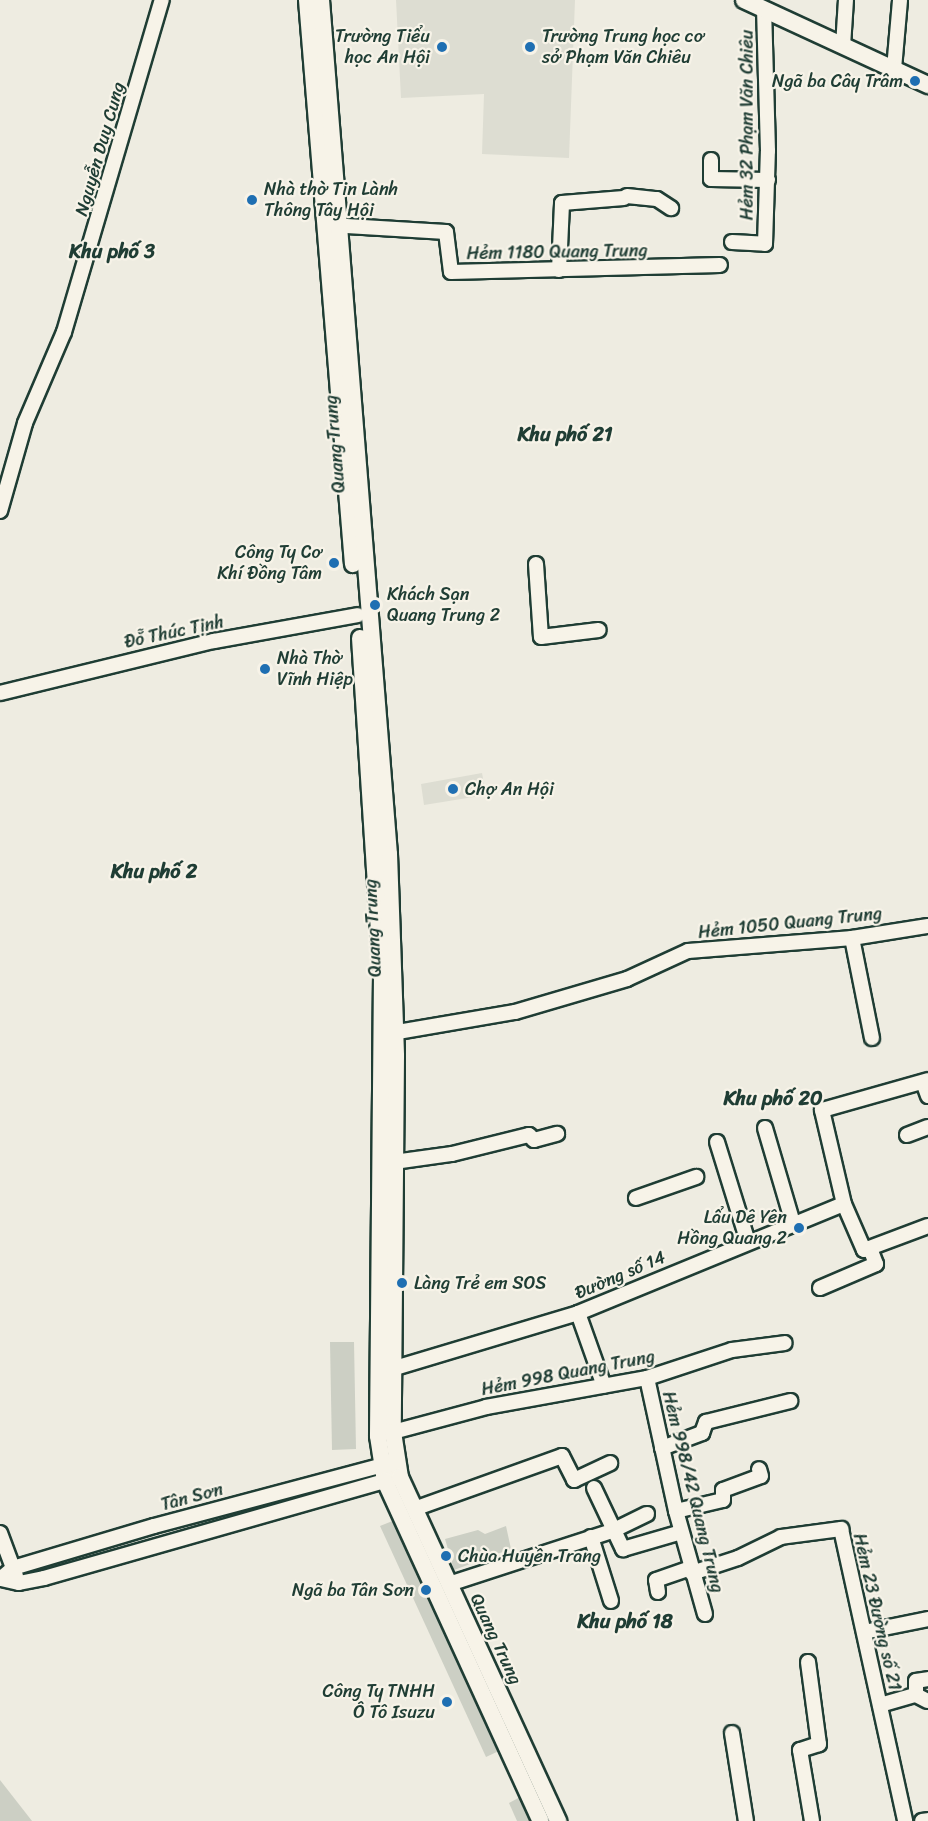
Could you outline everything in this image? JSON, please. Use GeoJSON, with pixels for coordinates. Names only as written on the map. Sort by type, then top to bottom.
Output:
{"type":"FeatureCollection","features":[{"type":"Feature","properties":{"kind":"main road","name":"Quang Trung"},"geometry":{"type":"LineString","coordinates":[[307,0],[331,225],[355,526],[387,819],[388,1034],[377,1372],[378,1436],[391,1471],[525,1767],[558,1821]]}},
{"type":"Feature","properties":{"kind":"main road","name":"Quang Trung"},"geometry":{"type":"LineString","coordinates":[[321,0],[331,225]]}},
{"type":"Feature","properties":{"kind":"main road"},"geometry":{"type":"LineString","coordinates":[[744,0],[928,86]]}},
{"type":"Feature","properties":{"kind":"main road","name":"Quang Trung"},"geometry":{"type":"LineString","coordinates":[[355,526],[358,615],[388,975]]}},
{"type":"Feature","properties":{"kind":"main road","name":"Quang Trung"},"geometry":{"type":"LineString","coordinates":[[388,1034],[394,1162],[395,1368],[391,1471],[414,1509],[449,1584],[525,1767],[541,1821]]}},
{"type":"Feature","properties":{"kind":"street","name":"Nguyễn Duy Cung"},"geometry":{"type":"LineString","coordinates":[[0,510],[25,423],[64,332],[162,0]]}},
{"type":"Feature","properties":{"kind":"street"},"geometry":{"type":"LineString","coordinates":[[843,46],[846,0]]}},
{"type":"Feature","properties":{"kind":"street"},"geometry":{"type":"LineString","coordinates":[[894,69],[900,0]]}},
{"type":"Feature","properties":{"kind":"street","name":"Hẻm 32 Phạm Văn Chiêu"},"geometry":{"type":"LineString","coordinates":[[732,242],[765,244],[768,180],[764,9]]}},
{"type":"Feature","properties":{"kind":"street"},"geometry":{"type":"LineString","coordinates":[[711,160],[711,178],[768,180]]}},
{"type":"Feature","properties":{"kind":"street"},"geometry":{"type":"LineString","coordinates":[[559,270],[562,203],[626,197],[657,198],[671,208]]}},
{"type":"Feature","properties":{"kind":"street","name":"Hẻm 1180 Quang Trung"},"geometry":{"type":"LineString","coordinates":[[331,225],[446,232],[451,272],[720,265]]}},
{"type":"Feature","properties":{"kind":"street"},"geometry":{"type":"LineString","coordinates":[[536,564],[541,637],[599,630]]}},
{"type":"Feature","properties":{"kind":"street","name":"Đỗ Thúc Tịnh"},"geometry":{"type":"LineString","coordinates":[[0,693],[214,641],[358,615]]}},
{"type":"Feature","properties":{"kind":"street","name":"Hẻm 1050 Quang Trung"},"geometry":{"type":"LineString","coordinates":[[388,1034],[515,1012],[627,979],[688,951],[852,938],[928,926]]}},
{"type":"Feature","properties":{"kind":"street"},"geometry":{"type":"LineString","coordinates":[[852,938],[872,1038]]}},
{"type":"Feature","properties":{"kind":"street"},"geometry":{"type":"LineString","coordinates":[[928,1096],[926,1081],[822,1110],[844,1204],[861,1247],[870,1248],[928,1226]]}},
{"type":"Feature","properties":{"kind":"street"},"geometry":{"type":"LineString","coordinates":[[907,1135],[928,1127]]}},
{"type":"Feature","properties":{"kind":"street"},"geometry":{"type":"LineString","coordinates":[[765,1128],[793,1223]]}},
{"type":"Feature","properties":{"kind":"street"},"geometry":{"type":"LineString","coordinates":[[394,1162],[452,1154],[529,1135],[534,1140],[557,1134]]}},
{"type":"Feature","properties":{"kind":"street"},"geometry":{"type":"LineString","coordinates":[[717,1142],[748,1242]]}},
{"type":"Feature","properties":{"kind":"street"},"geometry":{"type":"LineString","coordinates":[[636,1198],[696,1177]]}},
{"type":"Feature","properties":{"kind":"street","name":"Đường số 14"},"geometry":{"type":"LineString","coordinates":[[395,1368],[578,1313],[844,1204]]}},
{"type":"Feature","properties":{"kind":"street"},"geometry":{"type":"LineString","coordinates":[[820,1288],[876,1264],[870,1248]]}},
{"type":"Feature","properties":{"kind":"street"},"geometry":{"type":"LineString","coordinates":[[578,1313],[604,1386]]}},
{"type":"Feature","properties":{"kind":"street","name":"Hẻm 998 Quang Trung"},"geometry":{"type":"LineString","coordinates":[[393,1432],[486,1407],[647,1378],[732,1350],[785,1343]]}},
{"type":"Feature","properties":{"kind":"street","name":"Hẻm 998/42 Quang Trung"},"geometry":{"type":"LineString","coordinates":[[647,1378],[681,1532],[705,1614]]}},
{"type":"Feature","properties":{"kind":"street"},"geometry":{"type":"LineString","coordinates":[[662,1448],[702,1433],[706,1422],[790,1401]]}},
{"type":"Feature","properties":{"kind":"street"},"geometry":{"type":"LineString","coordinates":[[414,1509],[562,1456],[574,1480],[610,1463]]}},
{"type":"Feature","properties":{"kind":"street"},"geometry":{"type":"LineString","coordinates":[[676,1511],[723,1500],[723,1490],[760,1476],[759,1469]]}},
{"type":"Feature","properties":{"kind":"street","name":"Tân Sơn"},"geometry":{"type":"LineString","coordinates":[[0,1579],[13,1568],[391,1471]]}},
{"type":"Feature","properties":{"kind":"street","name":"Tân Sơn"},"geometry":{"type":"LineString","coordinates":[[0,1579],[19,1583],[196,1537],[391,1471]]}},
{"type":"Feature","properties":{"kind":"street"},"geometry":{"type":"LineString","coordinates":[[594,1488],[612,1531],[623,1549],[681,1532]]}},
{"type":"Feature","properties":{"kind":"street"},"geometry":{"type":"LineString","coordinates":[[449,1584],[612,1531],[647,1514]]}},
{"type":"Feature","properties":{"kind":"street","name":"Hẻm 23 Đường số 21"},"geometry":{"type":"LineString","coordinates":[[692,1570],[738,1558],[781,1537],[841,1529],[904,1821]]}},
{"type":"Feature","properties":{"kind":"street"},"geometry":{"type":"LineString","coordinates":[[0,1533],[19,1583]]}},
{"type":"Feature","properties":{"kind":"street"},"geometry":{"type":"LineString","coordinates":[[591,1538],[611,1601]]}},
{"type":"Feature","properties":{"kind":"street"},"geometry":{"type":"LineString","coordinates":[[658,1592],[656,1580],[692,1570]]}},
{"type":"Feature","properties":{"kind":"street"},"geometry":{"type":"LineString","coordinates":[[864,1632],[928,1619]]}},
{"type":"Feature","properties":{"kind":"street"},"geometry":{"type":"LineString","coordinates":[[808,1662],[819,1744],[800,1750],[812,1821]]}},
{"type":"Feature","properties":{"kind":"street"},"geometry":{"type":"LineString","coordinates":[[879,1705],[922,1698],[916,1681],[928,1679]]}},
{"type":"Feature","properties":{"kind":"street"},"geometry":{"type":"LineString","coordinates":[[732,1733],[746,1821]]}},
{"type":"Feature","properties":{"kind":"street"},"geometry":{"type":"LineString","coordinates":[[922,1821],[928,1820]]}},
{"type":"Feature","properties":{"kind":"shaded area","name":"Trường Trung học cơ sở Phạm Văn Chiêu"},"geometry":{"type":"Polygon","coordinates":[[[396,0],[575,0],[569,158],[482,154],[484,94],[401,98],[396,0]]]}},
{"type":"Feature","properties":{"kind":"shaded area","name":"Chợ An Hội"},"geometry":{"type":"Polygon","coordinates":[[[482,773],[486,795],[424,805],[421,784],[482,773]]]}},
{"type":"Feature","properties":{"kind":"shaded area"},"geometry":{"type":"Polygon","coordinates":[[[330,1342],[354,1342],[356,1449],[332,1450],[330,1342]]]}},
{"type":"Feature","properties":{"kind":"shaded area"},"geometry":{"type":"Polygon","coordinates":[[[395,1520],[501,1750],[486,1757],[380,1526],[395,1520]]]}},
{"type":"Feature","properties":{"kind":"shaded area"},"geometry":{"type":"Polygon","coordinates":[[[506,1526],[511,1549],[454,1570],[445,1539],[478,1530],[485,1534],[506,1526]]]}},
{"type":"Feature","properties":{"kind":"shaded area"},"geometry":{"type":"Polygon","coordinates":[[[0,1780],[32,1821],[0,1821],[0,1780]]]}},
{"type":"Feature","properties":{"kind":"shaded area"},"geometry":{"type":"Polygon","coordinates":[[[522,1796],[534,1821],[517,1821],[509,1803],[522,1796]]]}},
{"type":"Feature","properties":{"kind":"place","name":"Trường Tiểu học An Hội"},"geometry":{"type":"Point","coordinates":[442,47]}},
{"type":"Feature","properties":{"kind":"place","name":"Trường Trung học cơ sở Phạm Văn Chiêu"},"geometry":{"type":"Point","coordinates":[530,47]}},
{"type":"Feature","properties":{"kind":"place","name":"Ngã ba Cây Trâm"},"geometry":{"type":"Point","coordinates":[915,81]}},
{"type":"Feature","properties":{"kind":"place","name":"Nhà thờ Tin Lành Thông Tây Hội"},"geometry":{"type":"Point","coordinates":[252,200]}},
{"type":"Feature","properties":{"kind":"place","name":"Công Ty Cơ Khí Đồng Tâm"},"geometry":{"type":"Point","coordinates":[334,563]}},
{"type":"Feature","properties":{"kind":"place","name":"Khách Sạn Quang Trung 2"},"geometry":{"type":"Point","coordinates":[375,605]}},
{"type":"Feature","properties":{"kind":"place","name":"Nhà Thờ Vĩnh Hiệp"},"geometry":{"type":"Point","coordinates":[265,669]}},
{"type":"Feature","properties":{"kind":"place","name":"Chợ An Hội"},"geometry":{"type":"Point","coordinates":[453,789]}},
{"type":"Feature","properties":{"kind":"place","name":"Lẩu Dê Yên Hồng Quang 2"},"geometry":{"type":"Point","coordinates":[799,1228]}},
{"type":"Feature","properties":{"kind":"place","name":"Làng Trẻ em SOS"},"geometry":{"type":"Point","coordinates":[402,1283]}},
{"type":"Feature","properties":{"kind":"place","name":"Chùa Huyền Trang"},"geometry":{"type":"Point","coordinates":[446,1556]}},
{"type":"Feature","properties":{"kind":"place","name":"Ngã ba Tân Sơn"},"geometry":{"type":"Point","coordinates":[426,1590]}},
{"type":"Feature","properties":{"kind":"place","name":"Công Ty TNHH Ô Tô Isuzu"},"geometry":{"type":"Point","coordinates":[447,1702]}},
{"type":"Feature","properties":{"kind":"district","name":"Khu phố 3"},"geometry":{"type":"Point","coordinates":[112,251]}},
{"type":"Feature","properties":{"kind":"district","name":"Khu phố 21"},"geometry":{"type":"Point","coordinates":[565,434]}},
{"type":"Feature","properties":{"kind":"district","name":"Khu phố 2"},"geometry":{"type":"Point","coordinates":[154,871]}},
{"type":"Feature","properties":{"kind":"district","name":"Khu phố 20"},"geometry":{"type":"Point","coordinates":[773,1098]}},
{"type":"Feature","properties":{"kind":"district","name":"Khu phố 18"},"geometry":{"type":"Point","coordinates":[625,1621]}}]}
